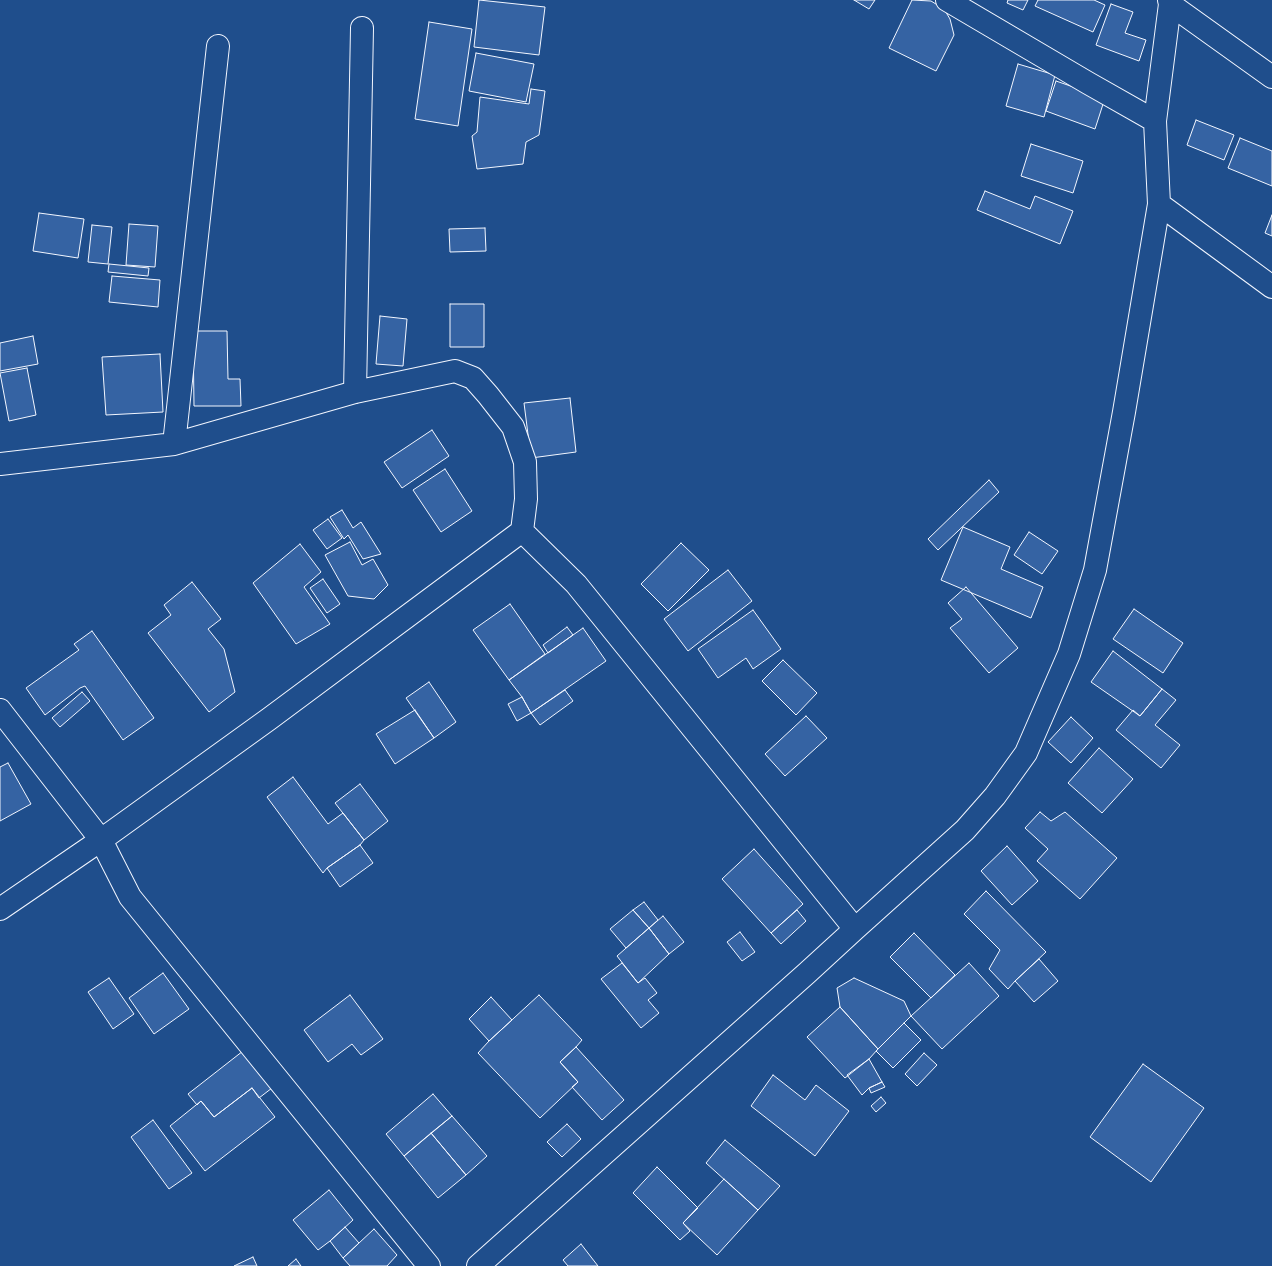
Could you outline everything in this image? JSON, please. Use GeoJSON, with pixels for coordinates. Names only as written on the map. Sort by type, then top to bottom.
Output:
{"type":"FeatureCollection","features":[{"type":"Feature","properties":{"kind":"street"},"geometry":{"type":"LineString","coordinates":[[947,0],[1155,121]]}},
{"type":"Feature","properties":{"kind":"street"},"geometry":{"type":"LineString","coordinates":[[481,1265],[965,830],[996,796],[1026,753],[1069,654],[1095,570],[1160,204],[1155,121],[1170,2],[1272,77]]}},
{"type":"Feature","properties":{"kind":"street"},"geometry":{"type":"LineString","coordinates":[[355,392],[362,28]]}},
{"type":"Feature","properties":{"kind":"street"},"geometry":{"type":"LineString","coordinates":[[174,444],[218,46]]}},
{"type":"Feature","properties":{"kind":"street"},"geometry":{"type":"LineString","coordinates":[[1160,204],[1272,287]]}},
{"type":"Feature","properties":{"kind":"street"},"geometry":{"type":"LineString","coordinates":[[0,464],[174,444],[355,392],[454,371],[473,378],[513,427],[525,462],[526,499],[522,531],[269,719],[101,840],[0,909]]}},
{"type":"Feature","properties":{"kind":"street"},"geometry":{"type":"LineString","coordinates":[[522,531],[576,584],[855,929]]}},
{"type":"Feature","properties":{"kind":"street"},"geometry":{"type":"LineString","coordinates":[[0,710],[101,840],[130,897],[429,1266]]}},
{"type":"Feature","properties":{"kind":"building"},"geometry":{"type":"Polygon","coordinates":[[[479,0],[545,7],[539,55],[474,47],[479,0]]]}},
{"type":"Feature","properties":{"kind":"building"},"geometry":{"type":"Polygon","coordinates":[[[854,0],[875,0],[869,9],[854,0]]]}},
{"type":"Feature","properties":{"kind":"building"},"geometry":{"type":"Polygon","coordinates":[[[912,0],[931,1],[944,9],[950,19],[954,35],[936,71],[889,48],[912,0]]]}},
{"type":"Feature","properties":{"kind":"building"},"geometry":{"type":"Polygon","coordinates":[[[1008,0],[1028,0],[1023,10],[1007,3],[1008,0]]]}},
{"type":"Feature","properties":{"kind":"building"},"geometry":{"type":"Polygon","coordinates":[[[1038,0],[1094,0],[1105,5],[1093,32],[1035,6],[1038,0]]]}},
{"type":"Feature","properties":{"kind":"building"},"geometry":{"type":"Polygon","coordinates":[[[1111,4],[1133,12],[1125,33],[1146,40],[1139,61],[1096,45],[1111,4]]]}},
{"type":"Feature","properties":{"kind":"building"},"geometry":{"type":"Polygon","coordinates":[[[429,22],[472,29],[458,126],[415,119],[429,22]]]}},
{"type":"Feature","properties":{"kind":"building"},"geometry":{"type":"Polygon","coordinates":[[[476,53],[534,64],[526,102],[469,91],[476,53]]]}},
{"type":"Feature","properties":{"kind":"building"},"geometry":{"type":"Polygon","coordinates":[[[1018,64],[1055,75],[1044,117],[1006,106],[1018,64]]]}},
{"type":"Feature","properties":{"kind":"building"},"geometry":{"type":"Polygon","coordinates":[[[1056,81],[1105,98],[1095,129],[1046,111],[1056,81]]]}},
{"type":"Feature","properties":{"kind":"building"},"geometry":{"type":"Polygon","coordinates":[[[531,89],[545,91],[539,135],[526,142],[523,164],[477,169],[472,136],[477,132],[480,97],[529,104],[531,89]]]}},
{"type":"Feature","properties":{"kind":"building"},"geometry":{"type":"Polygon","coordinates":[[[1196,120],[1234,135],[1224,160],[1187,145],[1196,120]]]}},
{"type":"Feature","properties":{"kind":"building"},"geometry":{"type":"Polygon","coordinates":[[[1240,138],[1272,151],[1272,186],[1228,168],[1240,138]]]}},
{"type":"Feature","properties":{"kind":"building"},"geometry":{"type":"Polygon","coordinates":[[[1031,144],[1083,161],[1073,193],[1021,176],[1031,144]]]}},
{"type":"Feature","properties":{"kind":"building"},"geometry":{"type":"Polygon","coordinates":[[[985,191],[1030,209],[1035,196],[1073,211],[1060,244],[977,210],[985,191]]]}},
{"type":"Feature","properties":{"kind":"building"},"geometry":{"type":"Polygon","coordinates":[[[39,213],[84,219],[78,258],[33,251],[39,213]]]}},
{"type":"Feature","properties":{"kind":"building"},"geometry":{"type":"Polygon","coordinates":[[[1272,215],[1272,236],[1265,233],[1272,215]]]}},
{"type":"Feature","properties":{"kind":"building"},"geometry":{"type":"Polygon","coordinates":[[[129,224],[158,226],[155,267],[126,265],[129,224]]]}},
{"type":"Feature","properties":{"kind":"building"},"geometry":{"type":"Polygon","coordinates":[[[92,225],[112,227],[108,264],[88,262],[92,225]]]}},
{"type":"Feature","properties":{"kind":"building"},"geometry":{"type":"Polygon","coordinates":[[[485,228],[486,251],[450,252],[449,229],[485,228]]]}},
{"type":"Feature","properties":{"kind":"building"},"geometry":{"type":"Polygon","coordinates":[[[109,264],[149,268],[148,276],[108,272],[109,264]]]}},
{"type":"Feature","properties":{"kind":"building"},"geometry":{"type":"Polygon","coordinates":[[[112,276],[160,280],[158,307],[109,302],[112,276]]]}},
{"type":"Feature","properties":{"kind":"building"},"geometry":{"type":"Polygon","coordinates":[[[450,304],[484,304],[484,347],[450,347],[450,304]]]}},
{"type":"Feature","properties":{"kind":"building"},"geometry":{"type":"Polygon","coordinates":[[[380,316],[407,319],[403,366],[376,364],[380,316]]]}},
{"type":"Feature","properties":{"kind":"building"},"geometry":{"type":"Polygon","coordinates":[[[193,331],[227,331],[228,379],[240,379],[241,406],[194,406],[193,331]]]}},
{"type":"Feature","properties":{"kind":"building"},"geometry":{"type":"Polygon","coordinates":[[[33,336],[38,364],[0,371],[0,343],[33,336]]]}},
{"type":"Feature","properties":{"kind":"building"},"geometry":{"type":"Polygon","coordinates":[[[160,354],[163,412],[106,415],[102,357],[160,354]]]}},
{"type":"Feature","properties":{"kind":"building"},"geometry":{"type":"Polygon","coordinates":[[[27,368],[36,415],[9,421],[0,373],[27,368]]]}},
{"type":"Feature","properties":{"kind":"building"},"geometry":{"type":"Polygon","coordinates":[[[570,398],[576,452],[531,458],[524,403],[570,398]]]}},
{"type":"Feature","properties":{"kind":"building"},"geometry":{"type":"Polygon","coordinates":[[[432,430],[449,456],[402,488],[384,462],[432,430]]]}},
{"type":"Feature","properties":{"kind":"building"},"geometry":{"type":"Polygon","coordinates":[[[445,469],[472,511],[441,532],[413,490],[445,469]]]}},
{"type":"Feature","properties":{"kind":"building"},"geometry":{"type":"Polygon","coordinates":[[[989,480],[999,492],[938,550],[928,539],[989,480]]]}},
{"type":"Feature","properties":{"kind":"building"},"geometry":{"type":"Polygon","coordinates":[[[342,510],[353,528],[361,522],[381,554],[363,559],[348,535],[344,539],[330,517],[342,510]]]}},
{"type":"Feature","properties":{"kind":"building"},"geometry":{"type":"Polygon","coordinates":[[[328,519],[342,538],[327,549],[313,530],[328,519]]]}},
{"type":"Feature","properties":{"kind":"building"},"geometry":{"type":"Polygon","coordinates":[[[963,527],[1010,547],[1001,569],[1043,587],[1031,618],[941,580],[963,527]]]}},
{"type":"Feature","properties":{"kind":"building"},"geometry":{"type":"Polygon","coordinates":[[[1029,532],[1058,551],[1042,574],[1014,555],[1029,532]]]}},
{"type":"Feature","properties":{"kind":"building"},"geometry":{"type":"Polygon","coordinates":[[[350,542],[362,565],[373,559],[388,585],[374,599],[348,596],[325,555],[350,542]]]}},
{"type":"Feature","properties":{"kind":"building"},"geometry":{"type":"Polygon","coordinates":[[[681,543],[709,570],[668,611],[641,584],[681,543]]]}},
{"type":"Feature","properties":{"kind":"building"},"geometry":{"type":"Polygon","coordinates":[[[300,544],[321,572],[304,587],[330,624],[296,644],[253,583],[300,544]]]}},
{"type":"Feature","properties":{"kind":"building"},"geometry":{"type":"Polygon","coordinates":[[[728,570],[752,601],[688,651],[664,619],[728,570]]]}},
{"type":"Feature","properties":{"kind":"building"},"geometry":{"type":"Polygon","coordinates":[[[323,579],[340,604],[327,613],[310,588],[323,579]]]}},
{"type":"Feature","properties":{"kind":"building"},"geometry":{"type":"Polygon","coordinates":[[[192,582],[221,619],[208,629],[224,649],[235,692],[209,712],[148,633],[171,615],[164,605],[192,582]]]}},
{"type":"Feature","properties":{"kind":"building"},"geometry":{"type":"Polygon","coordinates":[[[966,587],[1018,648],[989,673],[950,628],[962,619],[948,603],[966,587]]]}},
{"type":"Feature","properties":{"kind":"building"},"geometry":{"type":"Polygon","coordinates":[[[510,604],[545,654],[509,680],[473,630],[510,604]]]}},
{"type":"Feature","properties":{"kind":"building"},"geometry":{"type":"Polygon","coordinates":[[[1134,609],[1183,643],[1163,673],[1113,639],[1134,609]]]}},
{"type":"Feature","properties":{"kind":"building"},"geometry":{"type":"Polygon","coordinates":[[[753,610],[781,649],[753,669],[746,658],[718,678],[698,649],[753,610]]]}},
{"type":"Feature","properties":{"kind":"building"},"geometry":{"type":"Polygon","coordinates":[[[567,627],[573,635],[548,653],[543,645],[567,627]]]}},
{"type":"Feature","properties":{"kind":"building"},"geometry":{"type":"Polygon","coordinates":[[[583,628],[606,661],[531,713],[522,697],[509,680],[583,628]]]}},
{"type":"Feature","properties":{"kind":"building"},"geometry":{"type":"Polygon","coordinates":[[[92,631],[154,718],[123,740],[85,686],[80,688],[45,715],[26,688],[79,650],[74,644],[92,631]]]}},
{"type":"Feature","properties":{"kind":"building"},"geometry":{"type":"Polygon","coordinates":[[[1113,651],[1162,689],[1140,716],[1091,682],[1113,651]]]}},
{"type":"Feature","properties":{"kind":"building"},"geometry":{"type":"Polygon","coordinates":[[[783,660],[817,693],[796,715],[762,681],[783,660]]]}},
{"type":"Feature","properties":{"kind":"building"},"geometry":{"type":"Polygon","coordinates":[[[429,682],[456,722],[434,738],[406,698],[429,682]]]}},
{"type":"Feature","properties":{"kind":"building"},"geometry":{"type":"Polygon","coordinates":[[[1162,689],[1176,700],[1155,725],[1180,745],[1161,768],[1116,730],[1133,710],[1140,716],[1162,689]]]}},
{"type":"Feature","properties":{"kind":"building"},"geometry":{"type":"Polygon","coordinates":[[[565,690],[573,701],[540,725],[531,713],[565,690]]]}},
{"type":"Feature","properties":{"kind":"building"},"geometry":{"type":"Polygon","coordinates":[[[82,692],[90,701],[60,727],[52,718],[82,692]]]}},
{"type":"Feature","properties":{"kind":"building"},"geometry":{"type":"Polygon","coordinates":[[[522,697],[531,713],[517,721],[508,704],[522,697]]]}},
{"type":"Feature","properties":{"kind":"building"},"geometry":{"type":"Polygon","coordinates":[[[415,710],[434,738],[395,764],[376,734],[415,710]]]}},
{"type":"Feature","properties":{"kind":"building"},"geometry":{"type":"Polygon","coordinates":[[[806,716],[827,738],[785,776],[765,754],[806,716]]]}},
{"type":"Feature","properties":{"kind":"building"},"geometry":{"type":"Polygon","coordinates":[[[1071,717],[1093,738],[1071,763],[1048,742],[1071,717]]]}},
{"type":"Feature","properties":{"kind":"building"},"geometry":{"type":"Polygon","coordinates":[[[1099,748],[1133,779],[1102,813],[1068,783],[1099,748]]]}},
{"type":"Feature","properties":{"kind":"building"},"geometry":{"type":"Polygon","coordinates":[[[8,763],[31,804],[0,821],[0,767],[8,763]]]}},
{"type":"Feature","properties":{"kind":"building"},"geometry":{"type":"Polygon","coordinates":[[[293,777],[328,824],[343,813],[364,840],[360,845],[327,868],[323,873],[267,797],[293,777]]]}},
{"type":"Feature","properties":{"kind":"building"},"geometry":{"type":"Polygon","coordinates":[[[360,784],[388,821],[364,840],[335,803],[360,784]]]}},
{"type":"Feature","properties":{"kind":"building"},"geometry":{"type":"Polygon","coordinates":[[[1040,812],[1051,821],[1065,812],[1117,858],[1080,899],[1037,861],[1048,849],[1025,828],[1040,812]]]}},
{"type":"Feature","properties":{"kind":"building"},"geometry":{"type":"Polygon","coordinates":[[[360,845],[373,863],[340,887],[327,868],[360,845]]]}},
{"type":"Feature","properties":{"kind":"building"},"geometry":{"type":"Polygon","coordinates":[[[1007,846],[1038,881],[1012,905],[981,871],[1007,846]]]}},
{"type":"Feature","properties":{"kind":"building"},"geometry":{"type":"Polygon","coordinates":[[[754,849],[803,904],[771,933],[722,879],[754,849]]]}},
{"type":"Feature","properties":{"kind":"building"},"geometry":{"type":"Polygon","coordinates":[[[986,891],[1046,952],[1008,989],[989,969],[1000,950],[964,914],[986,891]]]}},
{"type":"Feature","properties":{"kind":"building"},"geometry":{"type":"Polygon","coordinates":[[[644,902],[658,920],[649,928],[633,910],[644,902]]]}},
{"type":"Feature","properties":{"kind":"building"},"geometry":{"type":"Polygon","coordinates":[[[633,910],[649,928],[626,948],[610,929],[633,910]]]}},
{"type":"Feature","properties":{"kind":"building"},"geometry":{"type":"Polygon","coordinates":[[[797,910],[806,921],[781,944],[771,933],[797,910]]]}},
{"type":"Feature","properties":{"kind":"building"},"geometry":{"type":"Polygon","coordinates":[[[663,916],[684,942],[669,954],[649,928],[663,916]]]}},
{"type":"Feature","properties":{"kind":"building"},"geometry":{"type":"Polygon","coordinates":[[[649,928],[669,954],[638,983],[617,956],[649,928]]]}},
{"type":"Feature","properties":{"kind":"building"},"geometry":{"type":"Polygon","coordinates":[[[740,932],[755,952],[742,961],[727,942],[740,932]]]}},
{"type":"Feature","properties":{"kind":"building"},"geometry":{"type":"Polygon","coordinates":[[[914,933],[955,975],[931,998],[890,957],[914,933]]]}},
{"type":"Feature","properties":{"kind":"building"},"geometry":{"type":"Polygon","coordinates":[[[1039,959],[1058,981],[1034,1002],[1015,981],[1039,959]]]}},
{"type":"Feature","properties":{"kind":"building"},"geometry":{"type":"Polygon","coordinates":[[[622,963],[638,983],[645,978],[657,993],[648,1000],[659,1013],[641,1028],[601,979],[622,963]]]}},
{"type":"Feature","properties":{"kind":"building"},"geometry":{"type":"Polygon","coordinates":[[[969,963],[999,996],[942,1049],[911,1016],[969,963]]]}},
{"type":"Feature","properties":{"kind":"building"},"geometry":{"type":"Polygon","coordinates":[[[163,973],[189,1009],[154,1034],[129,998],[163,973]]]}},
{"type":"Feature","properties":{"kind":"building"},"geometry":{"type":"Polygon","coordinates":[[[109,978],[134,1014],[113,1029],[88,992],[109,978]]]}},
{"type":"Feature","properties":{"kind":"building"},"geometry":{"type":"Polygon","coordinates":[[[854,978],[904,1001],[911,1016],[878,1049],[840,1007],[837,988],[854,978]]]}},
{"type":"Feature","properties":{"kind":"building"},"geometry":{"type":"Polygon","coordinates":[[[350,995],[383,1039],[361,1055],[352,1044],[328,1062],[304,1030],[350,995]]]}},
{"type":"Feature","properties":{"kind":"building"},"geometry":{"type":"Polygon","coordinates":[[[539,995],[582,1040],[560,1062],[578,1082],[540,1118],[478,1053],[539,995]]]}},
{"type":"Feature","properties":{"kind":"building"},"geometry":{"type":"Polygon","coordinates":[[[491,997],[512,1020],[489,1041],[469,1019],[491,997]]]}},
{"type":"Feature","properties":{"kind":"building"},"geometry":{"type":"Polygon","coordinates":[[[840,1007],[878,1049],[869,1059],[845,1078],[807,1037],[840,1007]]]}},
{"type":"Feature","properties":{"kind":"building"},"geometry":{"type":"Polygon","coordinates":[[[904,1023],[921,1040],[893,1068],[876,1051],[904,1023]]]}},
{"type":"Feature","properties":{"kind":"building"},"geometry":{"type":"Polygon","coordinates":[[[576,1047],[624,1100],[602,1120],[572,1087],[578,1082],[560,1062],[576,1047]]]}},
{"type":"Feature","properties":{"kind":"building"},"geometry":{"type":"Polygon","coordinates":[[[243,1051],[272,1088],[259,1098],[252,1088],[214,1117],[201,1101],[197,1105],[188,1094],[243,1051]]]}},
{"type":"Feature","properties":{"kind":"building"},"geometry":{"type":"Polygon","coordinates":[[[924,1053],[937,1065],[917,1086],[905,1074],[924,1053]]]}},
{"type":"Feature","properties":{"kind":"building"},"geometry":{"type":"Polygon","coordinates":[[[869,1059],[882,1082],[869,1088],[862,1095],[847,1075],[869,1059]]]}},
{"type":"Feature","properties":{"kind":"building"},"geometry":{"type":"Polygon","coordinates":[[[1143,1064],[1204,1108],[1151,1182],[1090,1137],[1143,1064]]]}},
{"type":"Feature","properties":{"kind":"building"},"geometry":{"type":"Polygon","coordinates":[[[773,1075],[805,1100],[816,1085],[849,1111],[815,1156],[751,1106],[773,1075]]]}},
{"type":"Feature","properties":{"kind":"building"},"geometry":{"type":"Polygon","coordinates":[[[882,1082],[885,1087],[871,1093],[869,1088],[882,1082]]]}},
{"type":"Feature","properties":{"kind":"building"},"geometry":{"type":"Polygon","coordinates":[[[252,1088],[275,1117],[205,1171],[170,1126],[201,1101],[214,1117],[252,1088]]]}},
{"type":"Feature","properties":{"kind":"building"},"geometry":{"type":"Polygon","coordinates":[[[433,1094],[452,1116],[404,1156],[386,1134],[433,1094]]]}},
{"type":"Feature","properties":{"kind":"building"},"geometry":{"type":"Polygon","coordinates":[[[881,1097],[886,1103],[876,1112],[871,1106],[881,1097]]]}},
{"type":"Feature","properties":{"kind":"building"},"geometry":{"type":"Polygon","coordinates":[[[452,1116],[487,1156],[466,1175],[431,1133],[452,1116]]]}},
{"type":"Feature","properties":{"kind":"building"},"geometry":{"type":"Polygon","coordinates":[[[153,1120],[192,1173],[169,1189],[131,1137],[153,1120]]]}},
{"type":"Feature","properties":{"kind":"building"},"geometry":{"type":"Polygon","coordinates":[[[567,1124],[581,1139],[562,1157],[547,1142],[567,1124]]]}},
{"type":"Feature","properties":{"kind":"building"},"geometry":{"type":"Polygon","coordinates":[[[431,1133],[466,1175],[438,1198],[404,1156],[431,1133]]]}},
{"type":"Feature","properties":{"kind":"building"},"geometry":{"type":"Polygon","coordinates":[[[725,1140],[780,1186],[758,1210],[706,1163],[725,1140]]]}},
{"type":"Feature","properties":{"kind":"building"},"geometry":{"type":"Polygon","coordinates":[[[657,1167],[698,1208],[683,1223],[690,1231],[680,1240],[633,1193],[657,1167]]]}},
{"type":"Feature","properties":{"kind":"building"},"geometry":{"type":"Polygon","coordinates":[[[724,1179],[758,1210],[717,1255],[683,1223],[724,1179]]]}},
{"type":"Feature","properties":{"kind":"building"},"geometry":{"type":"Polygon","coordinates":[[[329,1190],[353,1220],[318,1250],[293,1220],[329,1190]]]}},
{"type":"Feature","properties":{"kind":"building"},"geometry":{"type":"Polygon","coordinates":[[[345,1227],[359,1243],[343,1258],[330,1241],[345,1227]]]}},
{"type":"Feature","properties":{"kind":"building"},"geometry":{"type":"Polygon","coordinates":[[[374,1229],[397,1255],[387,1266],[350,1266],[343,1258],[374,1229]]]}},
{"type":"Feature","properties":{"kind":"building"},"geometry":{"type":"Polygon","coordinates":[[[581,1244],[598,1266],[568,1266],[563,1260],[581,1244]]]}},
{"type":"Feature","properties":{"kind":"building"},"geometry":{"type":"Polygon","coordinates":[[[253,1257],[257,1266],[234,1266],[253,1257]]]}},
{"type":"Feature","properties":{"kind":"building"},"geometry":{"type":"Polygon","coordinates":[[[296,1259],[301,1266],[288,1266],[296,1259]]]}}]}
